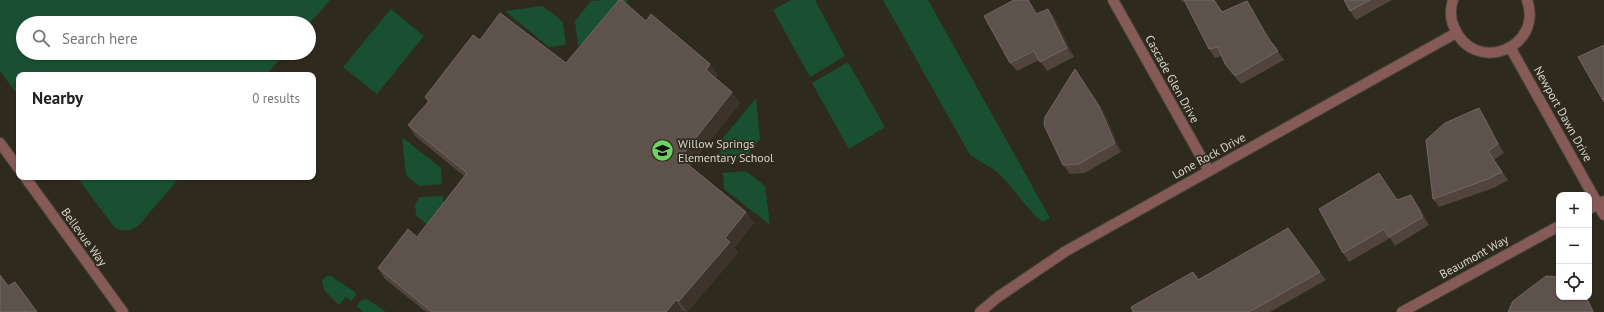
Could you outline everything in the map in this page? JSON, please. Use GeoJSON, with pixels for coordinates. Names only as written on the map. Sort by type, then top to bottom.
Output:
{"type":"FeatureCollection","features":[{"type":"Feature","properties":{"kind":"street","name":"Cascade Glen Drive"},"geometry":{"type":"LineString","coordinates":[[1113,0],[1209,171]]}},
{"type":"Feature","properties":{"kind":"street"},"geometry":{"type":"LineString","coordinates":[[1453,0],[1451,12],[1452,22],[1456,33],[1468,47],[1488,53],[1498,52],[1510,47],[1523,36],[1528,26],[1530,16],[1527,0]]}},
{"type":"Feature","properties":{"kind":"street","name":"Lone Rock Drive"},"geometry":{"type":"LineString","coordinates":[[980,312],[998,297],[1066,251],[1456,33]]}},
{"type":"Feature","properties":{"kind":"street","name":"Newport Dawn Drive"},"geometry":{"type":"LineString","coordinates":[[1510,47],[1597,205],[1604,215]]}},
{"type":"Feature","properties":{"kind":"street"},"geometry":{"type":"LineString","coordinates":[[0,143],[16,165]]}},
{"type":"Feature","properties":{"kind":"street","name":"Bellevue Way"},"geometry":{"type":"LineString","coordinates":[[26,180],[123,312]]}},
{"type":"Feature","properties":{"kind":"street","name":"Beaumont Way"},"geometry":{"type":"LineString","coordinates":[[1402,312],[1556,228]]}},
{"type":"Feature","properties":{"kind":"green space"},"geometry":{"type":"Polygon","coordinates":[[[0,0],[330,0],[316,16],[16,16],[16,60],[279,60],[269,72],[16,72],[16,93],[0,71],[0,0]]]}},
{"type":"Feature","properties":{"kind":"green space"},"geometry":{"type":"Polygon","coordinates":[[[628,0],[593,43],[578,45],[575,21],[591,1],[628,0]]]}},
{"type":"Feature","properties":{"kind":"green space"},"geometry":{"type":"Polygon","coordinates":[[[791,0],[815,0],[845,56],[810,77],[773,10],[791,0]]]}},
{"type":"Feature","properties":{"kind":"green space"},"geometry":{"type":"Polygon","coordinates":[[[883,0],[928,0],[1050,218],[1043,222],[1035,216],[996,171],[970,155],[883,0]]]}},
{"type":"Feature","properties":{"kind":"green space"},"geometry":{"type":"Polygon","coordinates":[[[543,6],[563,22],[566,45],[549,47],[505,11],[543,6]]]}},
{"type":"Feature","properties":{"kind":"green space"},"geometry":{"type":"Polygon","coordinates":[[[391,9],[424,36],[377,94],[343,67],[391,9]]]}},
{"type":"Feature","properties":{"kind":"green space"},"geometry":{"type":"Polygon","coordinates":[[[848,62],[885,127],[849,149],[812,83],[848,62]]]}},
{"type":"Feature","properties":{"kind":"green space"},"geometry":{"type":"Polygon","coordinates":[[[756,98],[760,139],[745,158],[721,161],[720,142],[756,98]]]}},
{"type":"Feature","properties":{"kind":"green space"},"geometry":{"type":"Polygon","coordinates":[[[402,137],[441,168],[442,184],[419,186],[406,175],[402,137]]]}},
{"type":"Feature","properties":{"kind":"green space"},"geometry":{"type":"Polygon","coordinates":[[[746,171],[765,186],[770,225],[724,189],[723,173],[746,171]]]}},
{"type":"Feature","properties":{"kind":"green space"},"geometry":{"type":"Polygon","coordinates":[[[79,180],[177,180],[139,225],[133,229],[124,231],[114,227],[79,180]]]}},
{"type":"Feature","properties":{"kind":"green space"},"geometry":{"type":"Polygon","coordinates":[[[443,196],[444,213],[431,228],[416,215],[415,204],[420,197],[443,196]]]}},
{"type":"Feature","properties":{"kind":"green space"},"geometry":{"type":"Polygon","coordinates":[[[326,276],[331,276],[355,292],[356,295],[351,301],[346,297],[339,305],[325,291],[322,282],[326,276]]]}},
{"type":"Feature","properties":{"kind":"green space"},"geometry":{"type":"Polygon","coordinates":[[[367,299],[386,312],[363,312],[356,306],[362,300],[367,299]]]}},
{"type":"Feature","properties":{"kind":"building"},"geometry":{"type":"Polygon","coordinates":[[[619,0],[622,0],[646,21],[651,14],[710,64],[706,70],[732,92],[680,158],[746,212],[725,238],[730,242],[679,301],[676,300],[666,312],[432,312],[378,268],[408,229],[417,237],[467,173],[408,125],[429,101],[425,97],[473,35],[480,40],[500,13],[566,63],[619,0]]]}},
{"type":"Feature","properties":{"kind":"building"},"geometry":{"type":"Polygon","coordinates":[[[1014,0],[1028,0],[1036,14],[1048,9],[1067,48],[1040,62],[1034,51],[1010,63],[984,16],[1014,0]]]}},
{"type":"Feature","properties":{"kind":"building"},"geometry":{"type":"Polygon","coordinates":[[[1184,0],[1214,0],[1222,12],[1247,1],[1266,35],[1278,51],[1235,76],[1225,64],[1218,47],[1209,49],[1184,0]]]}},
{"type":"Feature","properties":{"kind":"building"},"geometry":{"type":"Polygon","coordinates":[[[1344,0],[1370,0],[1350,11],[1344,0]]]}},
{"type":"Feature","properties":{"kind":"building"},"geometry":{"type":"Polygon","coordinates":[[[1604,45],[1604,102],[1578,57],[1604,45]]]}},
{"type":"Feature","properties":{"kind":"building"},"geometry":{"type":"Polygon","coordinates":[[[1075,69],[1099,106],[1115,143],[1079,164],[1063,165],[1044,125],[1045,117],[1075,69]]]}},
{"type":"Feature","properties":{"kind":"building"},"geometry":{"type":"Polygon","coordinates":[[[1479,108],[1498,144],[1488,151],[1502,172],[1488,179],[1433,199],[1426,140],[1445,123],[1479,108]]]}},
{"type":"Feature","properties":{"kind":"building"},"geometry":{"type":"Polygon","coordinates":[[[1379,173],[1397,200],[1411,195],[1423,217],[1389,237],[1384,229],[1343,253],[1319,209],[1379,173]]]}},
{"type":"Feature","properties":{"kind":"building"},"geometry":{"type":"Polygon","coordinates":[[[1288,228],[1320,272],[1249,312],[1133,312],[1131,307],[1193,272],[1198,280],[1288,228]]]}},
{"type":"Feature","properties":{"kind":"building"},"geometry":{"type":"Polygon","coordinates":[[[0,275],[8,286],[15,282],[37,312],[0,312],[0,275]]]}},
{"type":"Feature","properties":{"kind":"building"},"geometry":{"type":"Polygon","coordinates":[[[1546,276],[1556,277],[1556,300],[1587,300],[1593,312],[1508,312],[1513,301],[1546,276]]]}},
{"type":"Feature","properties":{"kind":"place","name":"Willow Springs Elementary School"},"geometry":{"type":"Point","coordinates":[663,151]}}]}
